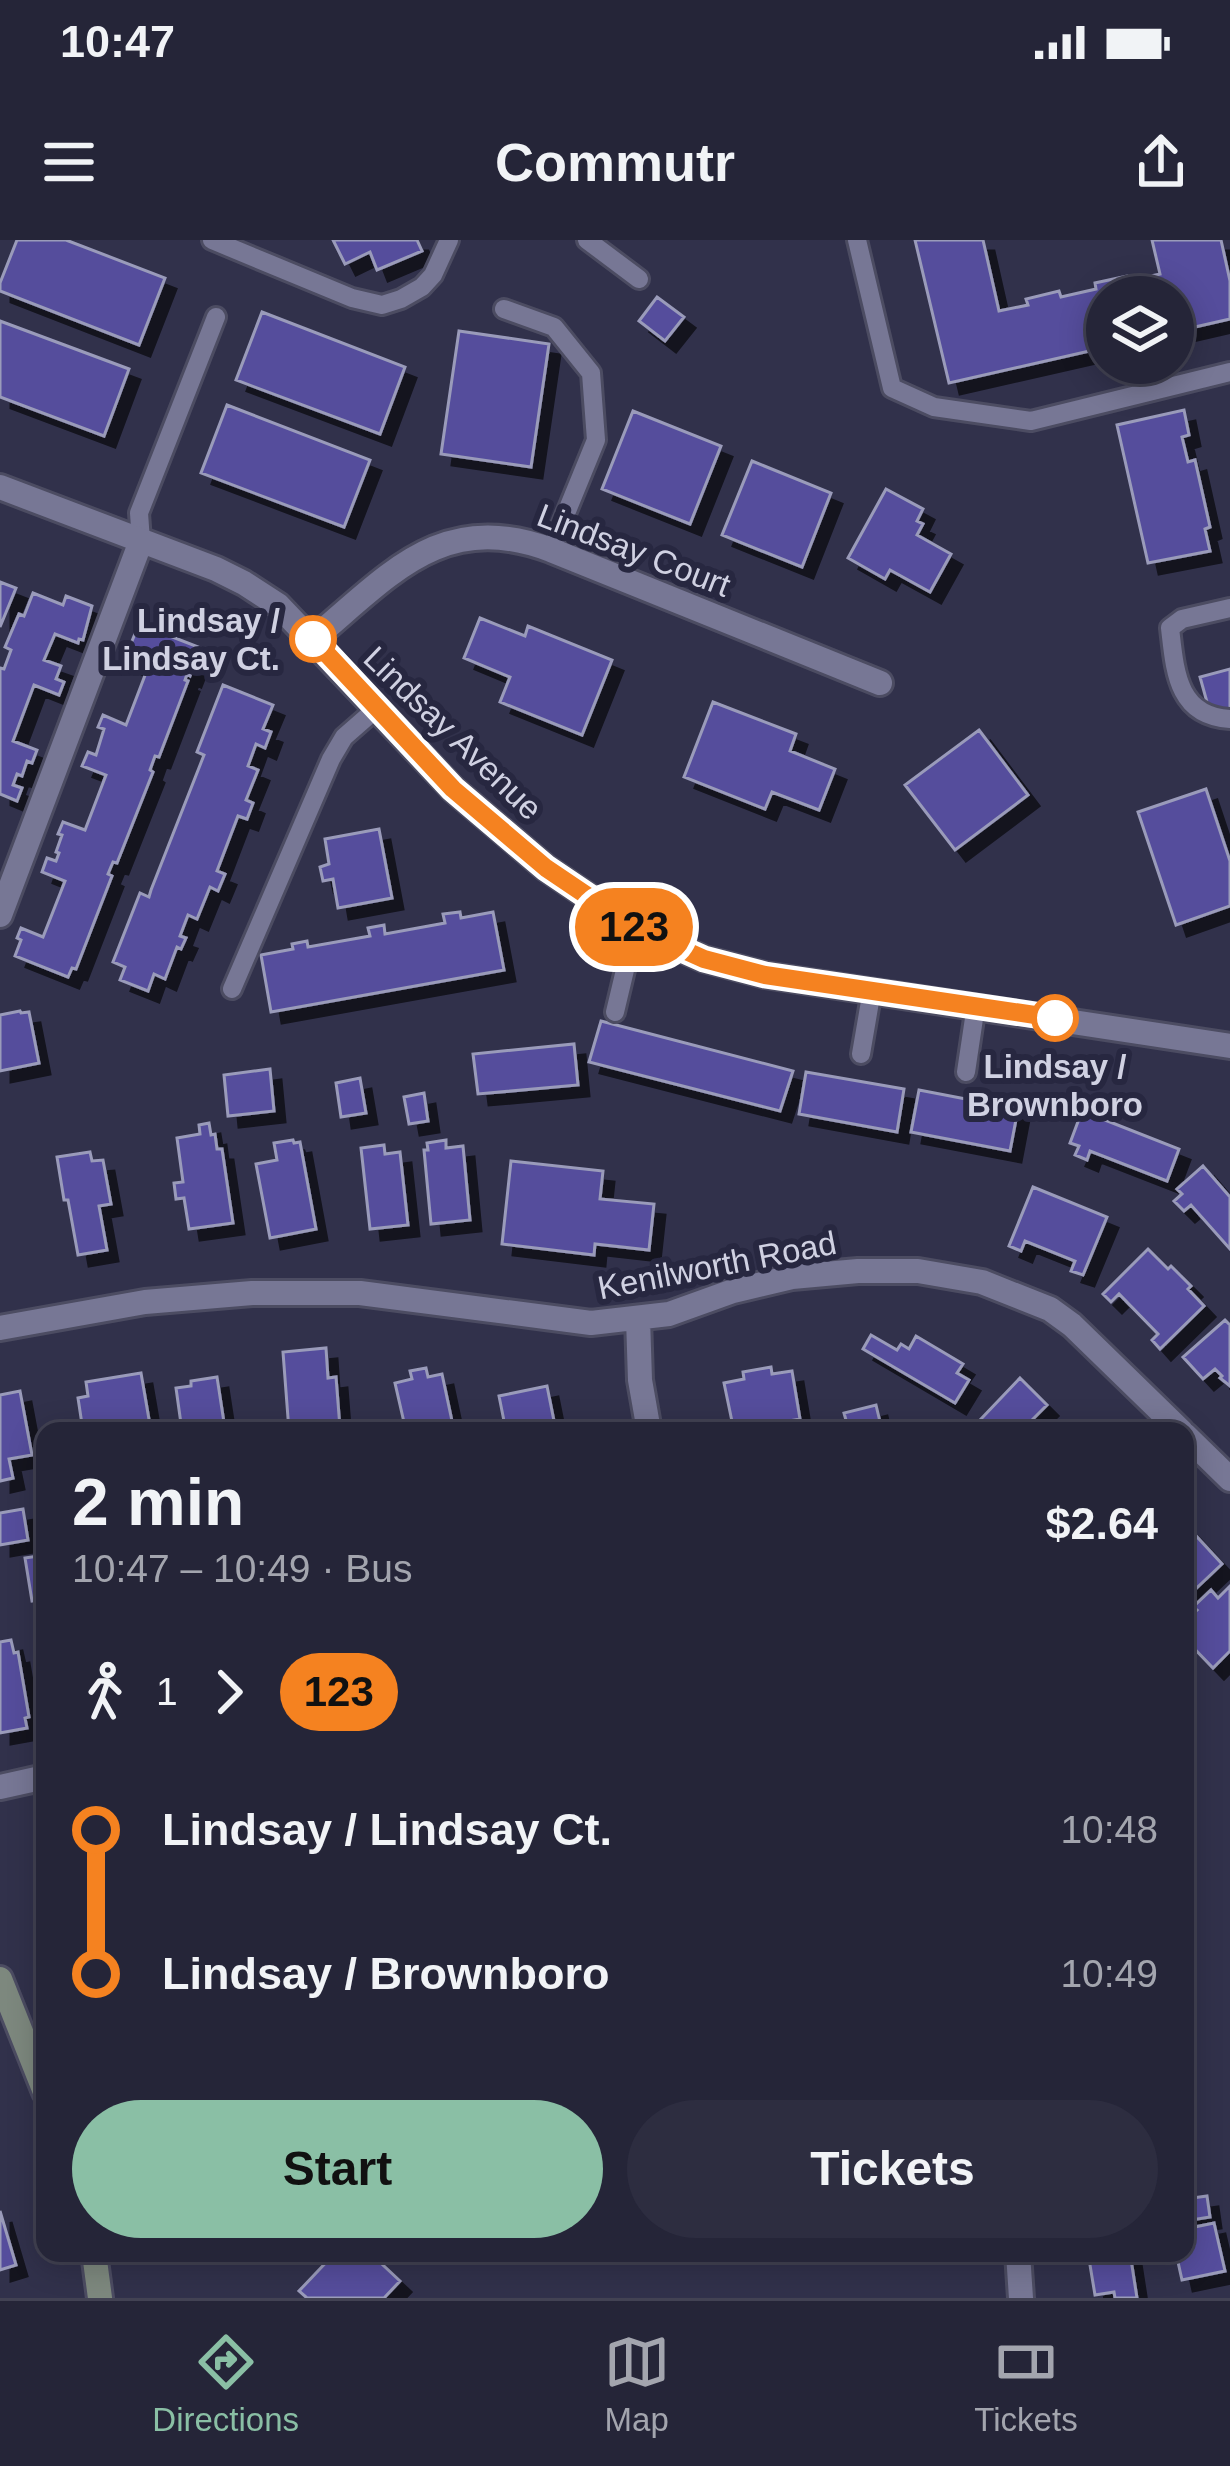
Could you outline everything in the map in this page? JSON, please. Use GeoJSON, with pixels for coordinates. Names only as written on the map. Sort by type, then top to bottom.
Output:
{"type":"FeatureCollection","features":[{"type":"Feature","properties":{"kind":"street","name":"Lindsay Avenue"},"geometry":{"type":"LineString","coordinates":[[0,487],[217,569],[278,605],[453,789],[546,868],[635,928],[704,959],[765,975],[1230,1046]]}},
{"type":"Feature","properties":{"kind":"street","name":"Lindsay Court"},"geometry":{"type":"LineString","coordinates":[[313,639],[426,550],[461,539],[504,537],[551,550],[880,683]]}},
{"type":"Feature","properties":{"kind":"street"},"geometry":{"type":"LineString","coordinates":[[0,915],[141,541]]}},
{"type":"Feature","properties":{"kind":"street","name":"Kenilworth Road"},"geometry":{"type":"LineString","coordinates":[[0,1328],[145,1302],[252,1293],[360,1293],[591,1323],[669,1314],[792,1276],[918,1271],[982,1282],[1050,1309],[1172,1422]]}},
{"type":"Feature","properties":{"kind":"street"},"geometry":{"type":"LineString","coordinates":[[638,1318],[647,1422]]}},
{"type":"Feature","properties":{"kind":"street","name":"Kenilworth Road"},"geometry":{"type":"LineString","coordinates":[[1194,1444],[1230,1479]]}},
{"type":"Feature","properties":{"kind":"street"},"geometry":{"type":"LineString","coordinates":[[0,1787],[36,1779]]}},
{"type":"Feature","properties":{"kind":"street"},"geometry":{"type":"LineString","coordinates":[[0,1979],[36,2069]]}},
{"type":"Feature","properties":{"kind":"street"},"geometry":{"type":"LineString","coordinates":[[95,2262],[100,2298]]}},
{"type":"Feature","properties":{"kind":"street"},"geometry":{"type":"LineString","coordinates":[[1019,2262],[1021,2298]]}},
{"type":"Feature","properties":{"kind":"lane"},"geometry":{"type":"LineString","coordinates":[[212,240],[352,298],[382,305],[422,287],[449,240]]}},
{"type":"Feature","properties":{"kind":"lane"},"geometry":{"type":"LineString","coordinates":[[587,240],[639,279]]}},
{"type":"Feature","properties":{"kind":"lane"},"geometry":{"type":"LineString","coordinates":[[857,240],[892,388],[934,407],[1030,421],[1230,372]]}},
{"type":"Feature","properties":{"kind":"lane"},"geometry":{"type":"LineString","coordinates":[[504,309],[554,327],[592,374],[596,440],[551,550]]}},
{"type":"Feature","properties":{"kind":"lane"},"geometry":{"type":"LineString","coordinates":[[141,541],[139,513],[216,316]]}},
{"type":"Feature","properties":{"kind":"lane"},"geometry":{"type":"LineString","coordinates":[[1230,608],[1182,619],[1169,628],[1179,685],[1193,707],[1230,719]]}},
{"type":"Feature","properties":{"kind":"lane"},"geometry":{"type":"LineString","coordinates":[[232,989],[331,759],[344,737],[376,709]]}},
{"type":"Feature","properties":{"kind":"lane"},"geometry":{"type":"LineString","coordinates":[[615,1012],[635,928]]}},
{"type":"Feature","properties":{"kind":"lane"},"geometry":{"type":"LineString","coordinates":[[861,1054],[872,990]]}},
{"type":"Feature","properties":{"kind":"lane"},"geometry":{"type":"LineString","coordinates":[[966,1072],[976,1005]]}},
{"type":"Feature","properties":{"kind":"building"},"geometry":{"type":"Polygon","coordinates":[[[17,240],[66,240],[165,278],[139,345],[0,291],[17,240]]]}},
{"type":"Feature","properties":{"kind":"building"},"geometry":{"type":"Polygon","coordinates":[[[333,240],[417,240],[422,251],[377,270],[370,252],[345,264],[333,240]]]}},
{"type":"Feature","properties":{"kind":"building"},"geometry":{"type":"Polygon","coordinates":[[[915,240],[983,240],[999,311],[1059,291],[1061,297],[1086,291],[1086,352],[949,383],[915,240]]]}},
{"type":"Feature","properties":{"kind":"building"},"geometry":{"type":"Polygon","coordinates":[[[1152,240],[1221,240],[1230,281],[1230,319],[1194,327],[1194,276],[1151,276],[1160,274],[1152,240]]]}},
{"type":"Feature","properties":{"kind":"building"},"geometry":{"type":"Polygon","coordinates":[[[657,297],[684,317],[665,341],[639,321],[657,297]]]}},
{"type":"Feature","properties":{"kind":"building"},"geometry":{"type":"Polygon","coordinates":[[[262,312],[405,367],[380,434],[236,380],[262,312]]]}},
{"type":"Feature","properties":{"kind":"building"},"geometry":{"type":"Polygon","coordinates":[[[0,321],[129,369],[104,436],[0,397],[0,321]]]}},
{"type":"Feature","properties":{"kind":"building"},"geometry":{"type":"Polygon","coordinates":[[[459,331],[549,344],[531,467],[441,454],[459,331]]]}},
{"type":"Feature","properties":{"kind":"building"},"geometry":{"type":"Polygon","coordinates":[[[227,405],[370,460],[344,527],[201,473],[227,405]]]}},
{"type":"Feature","properties":{"kind":"building"},"geometry":{"type":"Polygon","coordinates":[[[1184,410],[1189,435],[1182,437],[1188,462],[1195,460],[1210,527],[1205,529],[1210,551],[1148,563],[1117,425],[1184,410]]]}},
{"type":"Feature","properties":{"kind":"building"},"geometry":{"type":"Polygon","coordinates":[[[633,411],[721,446],[690,524],[602,489],[633,411]]]}},
{"type":"Feature","properties":{"kind":"building"},"geometry":{"type":"Polygon","coordinates":[[[752,461],[831,493],[802,567],[722,535],[752,461]]]}},
{"type":"Feature","properties":{"kind":"building"},"geometry":{"type":"Polygon","coordinates":[[[886,489],[923,509],[917,535],[951,554],[930,592],[890,570],[885,579],[848,558],[886,489]]]}},
{"type":"Feature","properties":{"kind":"building"},"geometry":{"type":"Polygon","coordinates":[[[0,582],[16,588],[0,627],[0,582]]]}},
{"type":"Feature","properties":{"kind":"building"},"geometry":{"type":"Polygon","coordinates":[[[33,593],[63,605],[66,596],[92,606],[83,640],[78,643],[55,634],[44,660],[61,666],[56,679],[64,682],[59,695],[34,685],[13,741],[37,750],[22,776],[17,774],[13,785],[22,788],[17,801],[0,794],[0,668],[4,669],[11,650],[5,647],[19,614],[24,616],[33,593]]]}},
{"type":"Feature","properties":{"kind":"building"},"geometry":{"type":"Polygon","coordinates":[[[480,618],[525,636],[528,626],[612,660],[582,735],[500,702],[510,677],[464,658],[480,618]]]}},
{"type":"Feature","properties":{"kind":"building"},"geometry":{"type":"Polygon","coordinates":[[[139,624],[201,648],[117,863],[113,862],[108,874],[112,876],[76,969],[68,977],[15,956],[21,940],[17,938],[21,928],[43,937],[65,881],[42,872],[47,858],[56,861],[63,822],[85,830],[106,775],[82,766],[88,752],[96,755],[103,715],[126,725],[147,670],[128,662],[139,624]]]}},
{"type":"Feature","properties":{"kind":"building"},"geometry":{"type":"Polygon","coordinates":[[[1230,669],[1230,708],[1210,713],[1200,677],[1230,669]]]}},
{"type":"Feature","properties":{"kind":"building"},"geometry":{"type":"Polygon","coordinates":[[[223,685],[273,705],[263,729],[271,732],[265,748],[256,744],[248,766],[258,770],[246,800],[253,803],[247,819],[238,816],[217,871],[225,874],[218,891],[210,887],[197,919],[188,915],[180,936],[186,938],[181,949],[177,947],[165,979],[154,974],[148,991],[120,980],[125,967],[113,962],[140,893],[149,897],[204,755],[197,752],[223,685]]]}},
{"type":"Feature","properties":{"kind":"building"},"geometry":{"type":"Polygon","coordinates":[[[713,702],[796,734],[790,751],[835,769],[819,810],[772,792],[765,809],[684,777],[713,702]]]}},
{"type":"Feature","properties":{"kind":"building"},"geometry":{"type":"Polygon","coordinates":[[[979,730],[1028,795],[955,850],[905,785],[979,730]]]}},
{"type":"Feature","properties":{"kind":"building"},"geometry":{"type":"Polygon","coordinates":[[[1206,789],[1230,861],[1230,906],[1176,925],[1138,812],[1206,789]]]}},
{"type":"Feature","properties":{"kind":"building"},"geometry":{"type":"Polygon","coordinates":[[[379,829],[392,898],[338,908],[333,879],[323,881],[320,867],[329,864],[325,839],[379,829]]]}},
{"type":"Feature","properties":{"kind":"building"},"geometry":{"type":"Polygon","coordinates":[[[460,912],[461,918],[493,912],[504,970],[271,1012],[261,955],[307,941],[308,947],[370,936],[368,928],[384,925],[385,934],[445,923],[443,914],[460,912]]]}},
{"type":"Feature","properties":{"kind":"building"},"geometry":{"type":"Polygon","coordinates":[[[29,1012],[39,1063],[0,1071],[0,1015],[29,1012]]]}},
{"type":"Feature","properties":{"kind":"building"},"geometry":{"type":"Polygon","coordinates":[[[601,1021],[793,1071],[780,1111],[589,1062],[601,1021]]]}},
{"type":"Feature","properties":{"kind":"building"},"geometry":{"type":"Polygon","coordinates":[[[574,1044],[578,1085],[478,1094],[473,1054],[574,1044]]]}},
{"type":"Feature","properties":{"kind":"building"},"geometry":{"type":"Polygon","coordinates":[[[270,1069],[274,1111],[228,1116],[224,1075],[270,1069]]]}},
{"type":"Feature","properties":{"kind":"building"},"geometry":{"type":"Polygon","coordinates":[[[806,1072],[904,1089],[897,1132],[799,1114],[806,1072]]]}},
{"type":"Feature","properties":{"kind":"building"},"geometry":{"type":"Polygon","coordinates":[[[360,1078],[366,1113],[341,1117],[336,1083],[360,1078]]]}},
{"type":"Feature","properties":{"kind":"building"},"geometry":{"type":"Polygon","coordinates":[[[919,1090],[1018,1109],[1010,1151],[911,1132],[919,1090]]]}},
{"type":"Feature","properties":{"kind":"building"},"geometry":{"type":"Polygon","coordinates":[[[424,1093],[428,1121],[409,1124],[404,1097],[424,1093]]]}},
{"type":"Feature","properties":{"kind":"building"},"geometry":{"type":"Polygon","coordinates":[[[1082,1111],[1179,1149],[1167,1181],[1090,1151],[1087,1160],[1075,1155],[1079,1146],[1070,1143],[1082,1111]]]}},
{"type":"Feature","properties":{"kind":"building"},"geometry":{"type":"Polygon","coordinates":[[[209,1123],[217,1149],[222,1149],[233,1223],[189,1229],[184,1198],[176,1199],[174,1183],[183,1182],[177,1138],[200,1134],[199,1125],[209,1123]]]}},
{"type":"Feature","properties":{"kind":"building"},"geometry":{"type":"Polygon","coordinates":[[[446,1140],[446,1148],[463,1146],[470,1220],[431,1224],[424,1150],[428,1150],[427,1143],[446,1140]]]}},
{"type":"Feature","properties":{"kind":"building"},"geometry":{"type":"Polygon","coordinates":[[[300,1142],[316,1229],[270,1238],[256,1164],[277,1160],[274,1143],[300,1142]]]}},
{"type":"Feature","properties":{"kind":"building"},"geometry":{"type":"Polygon","coordinates":[[[384,1145],[385,1154],[400,1152],[408,1225],[370,1229],[361,1148],[384,1145]]]}},
{"type":"Feature","properties":{"kind":"building"},"geometry":{"type":"Polygon","coordinates":[[[90,1152],[92,1161],[103,1160],[111,1204],[99,1206],[107,1250],[78,1255],[57,1157],[90,1152]]]}},
{"type":"Feature","properties":{"kind":"building"},"geometry":{"type":"Polygon","coordinates":[[[511,1161],[603,1171],[600,1199],[654,1204],[649,1250],[595,1244],[594,1255],[502,1244],[511,1161]]]}},
{"type":"Feature","properties":{"kind":"building"},"geometry":{"type":"Polygon","coordinates":[[[1203,1166],[1230,1197],[1230,1249],[1191,1205],[1184,1211],[1174,1201],[1182,1194],[1177,1189],[1203,1166]]]}},
{"type":"Feature","properties":{"kind":"building"},"geometry":{"type":"Polygon","coordinates":[[[1033,1187],[1107,1217],[1083,1275],[1071,1271],[1075,1261],[1025,1241],[1021,1251],[1009,1246],[1033,1187]]]}},
{"type":"Feature","properties":{"kind":"building"},"geometry":{"type":"Polygon","coordinates":[[[1148,1249],[1191,1286],[1188,1289],[1204,1306],[1160,1349],[1152,1340],[1158,1334],[1119,1294],[1111,1302],[1103,1294],[1148,1249]]]}},
{"type":"Feature","properties":{"kind":"building"},"geometry":{"type":"Polygon","coordinates":[[[1225,1320],[1230,1325],[1230,1386],[1215,1369],[1203,1379],[1183,1357],[1225,1320]]]}},
{"type":"Feature","properties":{"kind":"building"},"geometry":{"type":"Polygon","coordinates":[[[871,1335],[897,1350],[901,1344],[909,1349],[916,1336],[963,1364],[957,1373],[969,1380],[955,1403],[863,1349],[871,1335]]]}},
{"type":"Feature","properties":{"kind":"building"},"geometry":{"type":"Polygon","coordinates":[[[326,1348],[328,1378],[336,1377],[340,1422],[288,1422],[283,1352],[326,1348]]]}},
{"type":"Feature","properties":{"kind":"building"},"geometry":{"type":"Polygon","coordinates":[[[771,1367],[772,1374],[792,1371],[800,1419],[732,1422],[724,1383],[744,1379],[743,1372],[771,1367]]]}},
{"type":"Feature","properties":{"kind":"building"},"geometry":{"type":"Polygon","coordinates":[[[426,1368],[428,1377],[442,1374],[452,1421],[404,1422],[395,1383],[412,1379],[410,1371],[426,1368]]]}},
{"type":"Feature","properties":{"kind":"building"},"geometry":{"type":"Polygon","coordinates":[[[141,1373],[149,1422],[82,1422],[78,1398],[88,1396],[86,1382],[141,1373]]]}},
{"type":"Feature","properties":{"kind":"building"},"geometry":{"type":"Polygon","coordinates":[[[217,1377],[224,1422],[181,1422],[176,1388],[191,1386],[191,1381],[217,1377]]]}},
{"type":"Feature","properties":{"kind":"building"},"geometry":{"type":"Polygon","coordinates":[[[1020,1378],[1047,1405],[1030,1422],[981,1419],[1020,1378]]]}},
{"type":"Feature","properties":{"kind":"building"},"geometry":{"type":"Polygon","coordinates":[[[547,1386],[554,1422],[504,1422],[499,1396],[547,1386]]]}},
{"type":"Feature","properties":{"kind":"building"},"geometry":{"type":"Polygon","coordinates":[[[20,1391],[32,1455],[9,1459],[13,1478],[0,1481],[0,1395],[20,1391]]]}},
{"type":"Feature","properties":{"kind":"building"},"geometry":{"type":"Polygon","coordinates":[[[876,1405],[880,1422],[846,1422],[844,1413],[876,1405]]]}},
{"type":"Feature","properties":{"kind":"building"},"geometry":{"type":"Polygon","coordinates":[[[23,1509],[28,1540],[0,1545],[0,1513],[23,1509]]]}},
{"type":"Feature","properties":{"kind":"building"},"geometry":{"type":"Polygon","coordinates":[[[1194,1534],[1222,1564],[1194,1590],[1194,1534]]]}},
{"type":"Feature","properties":{"kind":"building"},"geometry":{"type":"Polygon","coordinates":[[[36,1556],[36,1600],[32,1601],[25,1558],[36,1556]]]}},
{"type":"Feature","properties":{"kind":"building"},"geometry":{"type":"Polygon","coordinates":[[[1230,1586],[1230,1651],[1213,1668],[1194,1648],[1194,1606],[1211,1590],[1218,1598],[1230,1586]]]}},
{"type":"Feature","properties":{"kind":"building"},"geometry":{"type":"Polygon","coordinates":[[[11,1640],[14,1653],[18,1652],[29,1717],[25,1718],[27,1728],[0,1733],[0,1642],[11,1640]]]}},
{"type":"Feature","properties":{"kind":"building"},"geometry":{"type":"Polygon","coordinates":[[[1207,2196],[1210,2217],[1194,2220],[1194,2198],[1207,2196]]]}},
{"type":"Feature","properties":{"kind":"building"},"geometry":{"type":"Polygon","coordinates":[[[0,2211],[16,2265],[0,2270],[0,2211]]]}},
{"type":"Feature","properties":{"kind":"building"},"geometry":{"type":"Polygon","coordinates":[[[1214,2223],[1225,2271],[1182,2280],[1178,2262],[1194,2262],[1194,2227],[1214,2223]]]}},
{"type":"Feature","properties":{"kind":"building"},"geometry":{"type":"Polygon","coordinates":[[[326,2262],[380,2262],[400,2281],[384,2298],[307,2298],[299,2291],[326,2262]]]}},
{"type":"Feature","properties":{"kind":"building"},"geometry":{"type":"Polygon","coordinates":[[[1090,2262],[1131,2262],[1137,2298],[1115,2298],[1114,2292],[1095,2295],[1090,2262]]]}},
{"type":"Feature","properties":{"kind":"bus line","name":"123"},"geometry":{"type":"LineString","coordinates":[[313,639],[453,789],[546,868],[635,928],[704,959],[765,975],[1055,1018]]}},
{"type":"Feature","properties":{"kind":"place","name":"Lindsay / Lindsay Ct."},"geometry":{"type":"Point","coordinates":[313,639]}},
{"type":"Feature","properties":{"kind":"place","name":"Lindsay / Brownboro"},"geometry":{"type":"Point","coordinates":[1055,1018]}}]}
